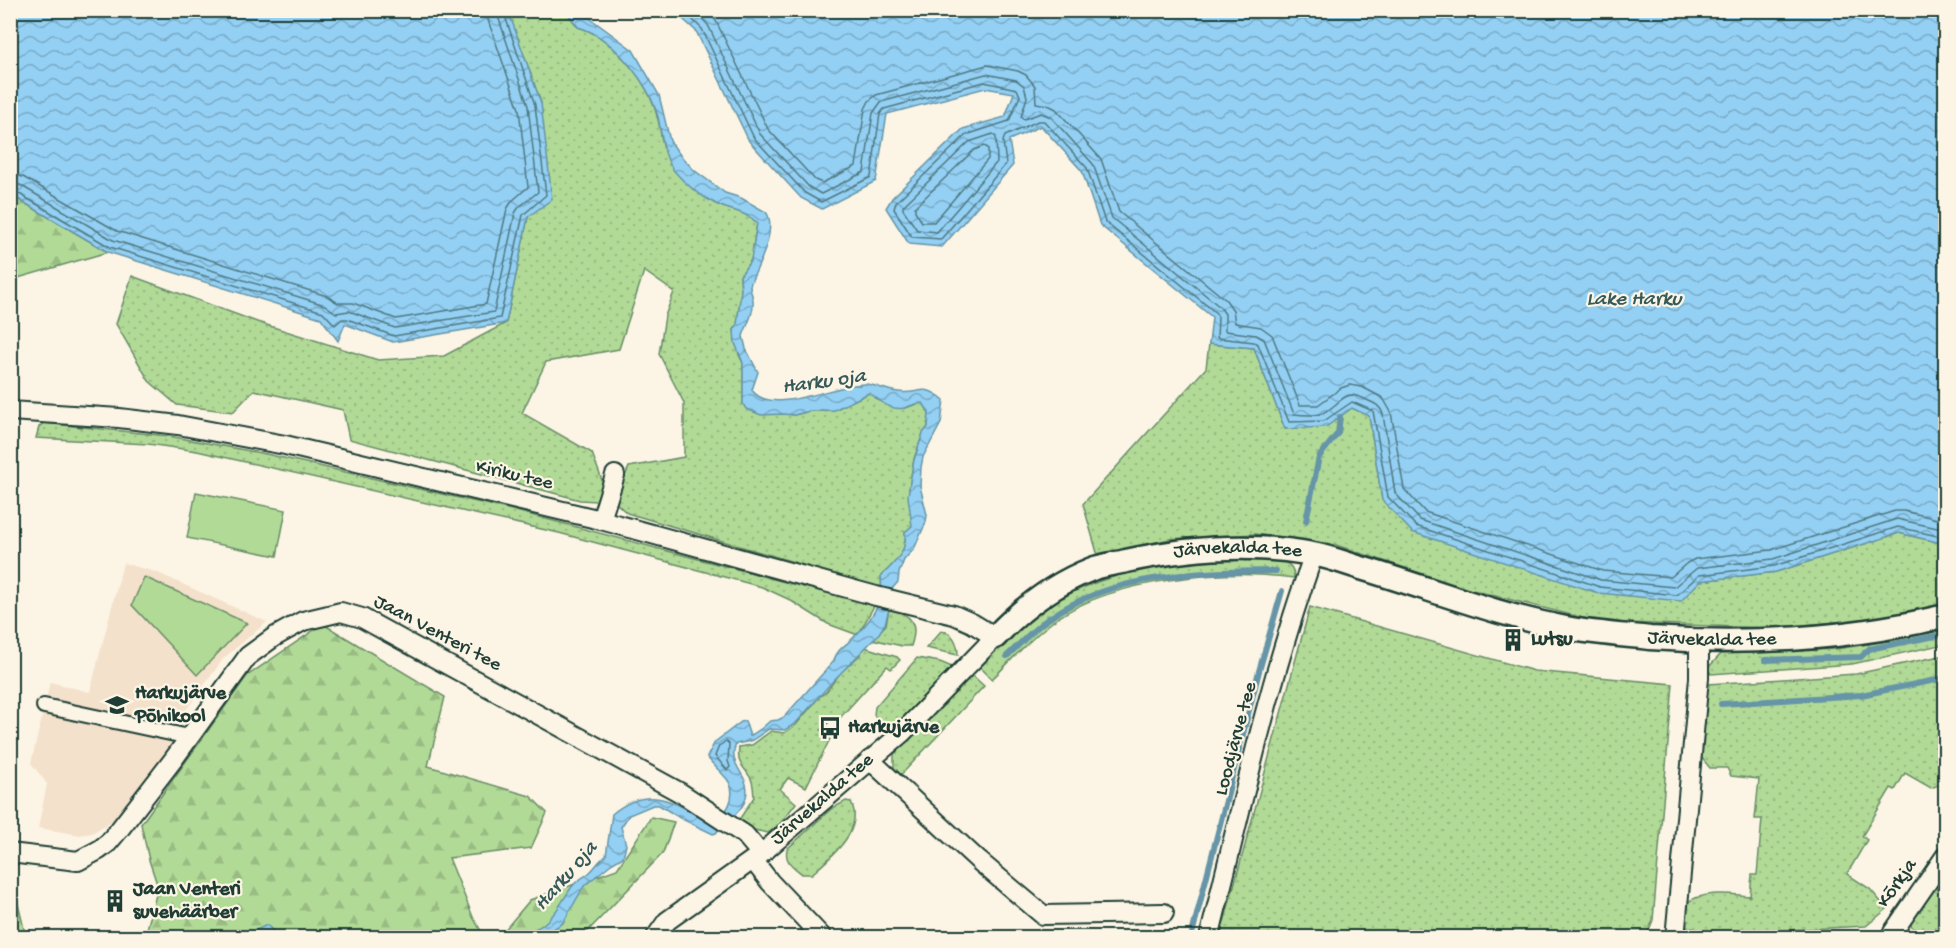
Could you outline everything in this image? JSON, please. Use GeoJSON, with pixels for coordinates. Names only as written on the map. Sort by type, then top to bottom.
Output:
{"type":"FeatureCollection","features":[{"type":"Feature","properties":{"kind":"street","name":"Kiriku tee"},"geometry":{"type":"LineString","coordinates":[[10,411],[119,418],[200,429],[285,445],[601,520],[954,615],[972,622],[995,637]]}},
{"type":"Feature","properties":{"kind":"street"},"geometry":{"type":"LineString","coordinates":[[601,520],[615,475]]}},
{"type":"Feature","properties":{"kind":"street","name":"Järvekalda tee"},"geometry":{"type":"LineString","coordinates":[[655,938],[667,921],[757,857],[902,733],[1016,615],[1072,578],[1094,568],[1151,556],[1211,549],[1264,549],[1314,554],[1509,614],[1556,626],[1605,634],[1699,642],[1842,635],[1896,628],[1946,616]]}},
{"type":"Feature","properties":{"kind":"street","name":"Loodjärve tee"},"geometry":{"type":"LineString","coordinates":[[1209,938],[1270,700],[1302,586],[1314,554]]}},
{"type":"Feature","properties":{"kind":"street","name":"Jaan Venteri tee"},"geometry":{"type":"LineString","coordinates":[[10,853],[78,861],[99,850],[119,830],[248,656],[274,637],[303,621],[341,612],[362,618],[616,757],[681,793],[745,835],[770,882],[823,938]]}},
{"type":"Feature","properties":{"kind":"street"},"geometry":{"type":"LineString","coordinates":[[1675,938],[1699,678],[1699,642]]}},
{"type":"Feature","properties":{"kind":"street"},"geometry":{"type":"LineString","coordinates":[[44,705],[189,737]]}},
{"type":"Feature","properties":{"kind":"street"},"geometry":{"type":"LineString","coordinates":[[870,760],[979,861],[1043,915],[1164,913]]}},
{"type":"Feature","properties":{"kind":"street","name":"Kõrkja"},"geometry":{"type":"LineString","coordinates":[[1888,938],[1946,855]]}},
{"type":"Feature","properties":{"kind":"shaded area","name":"Harkujärve Põhikool"},"geometry":{"type":"Polygon","coordinates":[[[123,563],[156,572],[267,622],[224,658],[181,717],[189,719],[165,760],[120,816],[92,833],[80,835],[38,828],[47,784],[31,763],[50,682],[90,692],[123,563]]]}},
{"type":"Feature","properties":{"kind":"green space"},"geometry":{"type":"Polygon","coordinates":[[[508,11],[566,11],[578,27],[591,32],[616,50],[646,89],[657,116],[664,148],[675,165],[710,200],[743,214],[757,223],[751,260],[740,276],[741,290],[737,326],[734,330],[743,363],[743,404],[794,415],[810,411],[834,410],[869,393],[881,402],[894,407],[904,408],[923,403],[929,412],[928,427],[923,433],[914,459],[910,482],[912,526],[905,532],[904,546],[899,557],[881,576],[882,588],[627,513],[614,501],[629,467],[684,457],[684,403],[659,354],[665,316],[674,292],[644,271],[619,349],[546,362],[522,413],[592,453],[603,483],[596,501],[580,500],[349,439],[343,410],[254,390],[233,412],[177,405],[149,381],[116,324],[132,276],[257,322],[378,360],[444,356],[506,323],[528,217],[541,103],[508,11]]]}},
{"type":"Feature","properties":{"kind":"green space"},"geometry":{"type":"Polygon","coordinates":[[[11,195],[108,252],[11,280],[11,195]]]}},
{"type":"Feature","properties":{"kind":"green space"},"geometry":{"type":"Polygon","coordinates":[[[1209,344],[1254,348],[1285,429],[1352,408],[1369,416],[1382,500],[1700,581],[1776,572],[1899,533],[1945,544],[1945,604],[1886,618],[1768,628],[1599,622],[1468,589],[1336,545],[1255,534],[1169,539],[1098,556],[1083,504],[1206,368],[1209,344]]]}},
{"type":"Feature","properties":{"kind":"green space"},"geometry":{"type":"Polygon","coordinates":[[[44,423],[169,436],[266,454],[512,510],[875,604],[858,635],[828,624],[788,599],[762,587],[559,533],[197,451],[148,444],[36,438],[39,427],[44,423]]]}},
{"type":"Feature","properties":{"kind":"green space"},"geometry":{"type":"Polygon","coordinates":[[[196,492],[286,510],[277,556],[187,538],[196,492]]]}},
{"type":"Feature","properties":{"kind":"green space"},"geometry":{"type":"Polygon","coordinates":[[[1255,559],[1286,563],[1291,566],[1294,578],[1266,575],[1204,576],[1138,586],[1108,594],[1079,606],[1055,620],[992,679],[980,667],[1018,627],[1073,592],[1101,581],[1130,572],[1160,567],[1255,559]]]}},
{"type":"Feature","properties":{"kind":"green space"},"geometry":{"type":"Polygon","coordinates":[[[144,577],[247,623],[197,675],[132,605],[144,577]]]}},
{"type":"Feature","properties":{"kind":"green space"},"geometry":{"type":"Polygon","coordinates":[[[1310,607],[1534,671],[1673,684],[1653,920],[1646,937],[1220,937],[1310,607]]]}},
{"type":"Feature","properties":{"kind":"green space"},"geometry":{"type":"Polygon","coordinates":[[[889,609],[903,614],[911,621],[914,631],[911,646],[872,639],[886,625],[889,609]]]}},
{"type":"Feature","properties":{"kind":"green space"},"geometry":{"type":"Polygon","coordinates":[[[323,624],[445,697],[428,766],[530,796],[547,813],[531,848],[449,858],[473,917],[485,938],[145,937],[158,887],[141,824],[247,676],[323,624]]]}},
{"type":"Feature","properties":{"kind":"green space"},"geometry":{"type":"Polygon","coordinates":[[[1945,628],[1945,644],[1852,664],[1711,674],[1708,668],[1721,654],[1836,649],[1894,640],[1945,628]]]}},
{"type":"Feature","properties":{"kind":"green space"},"geometry":{"type":"Polygon","coordinates":[[[941,631],[949,633],[954,639],[958,655],[926,648],[941,631]]]}},
{"type":"Feature","properties":{"kind":"green space"},"geometry":{"type":"Polygon","coordinates":[[[861,646],[897,657],[900,660],[891,669],[887,666],[837,721],[833,718],[821,730],[830,739],[806,787],[788,778],[780,789],[796,803],[780,824],[768,833],[749,829],[737,823],[754,797],[751,779],[739,761],[739,747],[752,745],[771,731],[784,733],[796,725],[840,673],[860,655],[861,646]]]}},
{"type":"Feature","properties":{"kind":"green space"},"geometry":{"type":"Polygon","coordinates":[[[1945,655],[1945,787],[1941,784],[1931,788],[1905,773],[1895,790],[1891,788],[1862,836],[1867,840],[1847,874],[1870,889],[1887,909],[1866,926],[1717,934],[1682,926],[1685,904],[1708,895],[1750,896],[1752,875],[1757,875],[1762,819],[1755,819],[1759,779],[1731,776],[1727,768],[1710,768],[1701,757],[1708,684],[1856,674],[1945,655]]]}},
{"type":"Feature","properties":{"kind":"green space"},"geometry":{"type":"Polygon","coordinates":[[[917,658],[940,662],[952,667],[900,721],[893,726],[880,724],[874,715],[875,707],[917,658]]]}},
{"type":"Feature","properties":{"kind":"green space"},"geometry":{"type":"Polygon","coordinates":[[[972,675],[984,686],[901,775],[894,768],[894,754],[972,675]]]}},
{"type":"Feature","properties":{"kind":"green space"},"geometry":{"type":"Polygon","coordinates":[[[846,801],[851,802],[854,812],[850,833],[836,851],[812,874],[802,874],[788,861],[787,849],[831,809],[846,801]]]}},
{"type":"Feature","properties":{"kind":"green space"},"geometry":{"type":"Polygon","coordinates":[[[651,817],[674,822],[663,853],[582,937],[498,938],[530,900],[617,869],[651,817]]]}},
{"type":"Feature","properties":{"kind":"green space"},"geometry":{"type":"Polygon","coordinates":[[[1945,864],[1945,937],[1916,937],[1914,929],[1908,922],[1945,864]]]}},
{"type":"Feature","properties":{"kind":"green space"},"geometry":{"type":"Polygon","coordinates":[[[11,883],[13,883],[26,937],[11,937],[11,883]]]}},
{"type":"Feature","properties":{"kind":"water"},"geometry":{"type":"Polygon","coordinates":[[[508,10],[541,103],[552,199],[528,217],[506,323],[393,342],[345,324],[338,341],[321,318],[108,252],[11,195],[11,11],[508,10]]]}},
{"type":"Feature","properties":{"kind":"water"},"geometry":{"type":"Polygon","coordinates":[[[566,11],[580,11],[633,50],[659,95],[670,141],[680,155],[694,170],[725,193],[741,198],[766,212],[769,218],[768,240],[750,285],[753,298],[752,310],[743,336],[746,349],[758,372],[752,390],[761,398],[774,401],[806,397],[866,384],[898,392],[926,390],[944,400],[941,423],[923,457],[921,467],[920,486],[927,515],[926,522],[914,549],[904,560],[898,582],[891,590],[885,624],[878,635],[796,723],[785,730],[769,729],[751,741],[736,744],[734,758],[747,789],[746,797],[738,812],[713,834],[659,805],[653,805],[629,815],[621,827],[626,845],[623,857],[584,886],[563,923],[542,937],[483,938],[490,934],[535,929],[547,921],[573,885],[606,856],[612,814],[625,805],[638,799],[662,799],[686,809],[711,824],[722,816],[729,805],[732,792],[727,779],[707,757],[715,742],[741,722],[745,721],[750,736],[770,721],[784,717],[875,611],[880,595],[881,576],[899,557],[904,546],[905,532],[912,526],[908,496],[910,482],[914,460],[923,433],[928,427],[929,412],[923,403],[899,409],[885,405],[869,393],[834,410],[810,411],[794,415],[761,415],[746,409],[743,404],[743,363],[735,343],[734,330],[737,325],[741,290],[740,276],[751,260],[757,223],[748,216],[706,198],[676,173],[668,161],[653,104],[638,76],[616,50],[591,32],[578,27],[566,11]]]}},
{"type":"Feature","properties":{"kind":"water","name":"Lake Harku"},"geometry":{"type":"Polygon","coordinates":[[[674,11],[1945,11],[1945,544],[1899,533],[1776,572],[1700,581],[1681,601],[1598,593],[1412,532],[1382,500],[1369,416],[1352,408],[1326,427],[1285,429],[1254,348],[1209,344],[1212,317],[1100,225],[1082,171],[1041,126],[1009,140],[1013,165],[942,247],[909,244],[886,208],[892,198],[963,129],[1005,117],[1014,93],[985,88],[887,114],[876,181],[822,209],[801,198],[749,141],[696,31],[674,11]]]}},
{"type":"Feature","properties":{"kind":"water"},"geometry":{"type":"Polygon","coordinates":[[[267,925],[279,937],[271,937],[266,933],[254,937],[242,937],[267,925]]]}},
{"type":"Feature","properties":{"kind":"waterway"},"geometry":{"type":"LineString","coordinates":[[1306,521],[1319,457],[1338,433],[1340,417]]}},
{"type":"Feature","properties":{"kind":"waterway"},"geometry":{"type":"LineString","coordinates":[[1007,656],[1048,619],[1073,604],[1099,593],[1128,584],[1188,574],[1276,571]]}},
{"type":"Feature","properties":{"kind":"waterway"},"geometry":{"type":"LineString","coordinates":[[1191,938],[1259,671],[1282,591]]}},
{"type":"Feature","properties":{"kind":"waterway"},"geometry":{"type":"LineString","coordinates":[[1765,660],[1861,657],[1869,649],[1946,634]]}},
{"type":"Feature","properties":{"kind":"waterway"},"geometry":{"type":"LineString","coordinates":[[1721,704],[1861,695],[1946,678]]}},
{"type":"Feature","properties":{"kind":"place","name":"Lutsu"},"geometry":{"type":"Point","coordinates":[1513,640]}},
{"type":"Feature","properties":{"kind":"place","name":"Harkujärve Põhikool"},"geometry":{"type":"Point","coordinates":[117,705]}},
{"type":"Feature","properties":{"kind":"place","name":"Harkujärve"},"geometry":{"type":"Point","coordinates":[830,728]}},
{"type":"Feature","properties":{"kind":"place","name":"Jaan Venteri suvehäärber"},"geometry":{"type":"Point","coordinates":[115,901]}},
{"type":"Feature","properties":{"kind":"water label","name":"Harku oja"},"geometry":{"type":"Point","coordinates":[824,383]}},
{"type":"Feature","properties":{"kind":"water label","name":"Harku oja"},"geometry":{"type":"Point","coordinates":[567,877]}}]}
